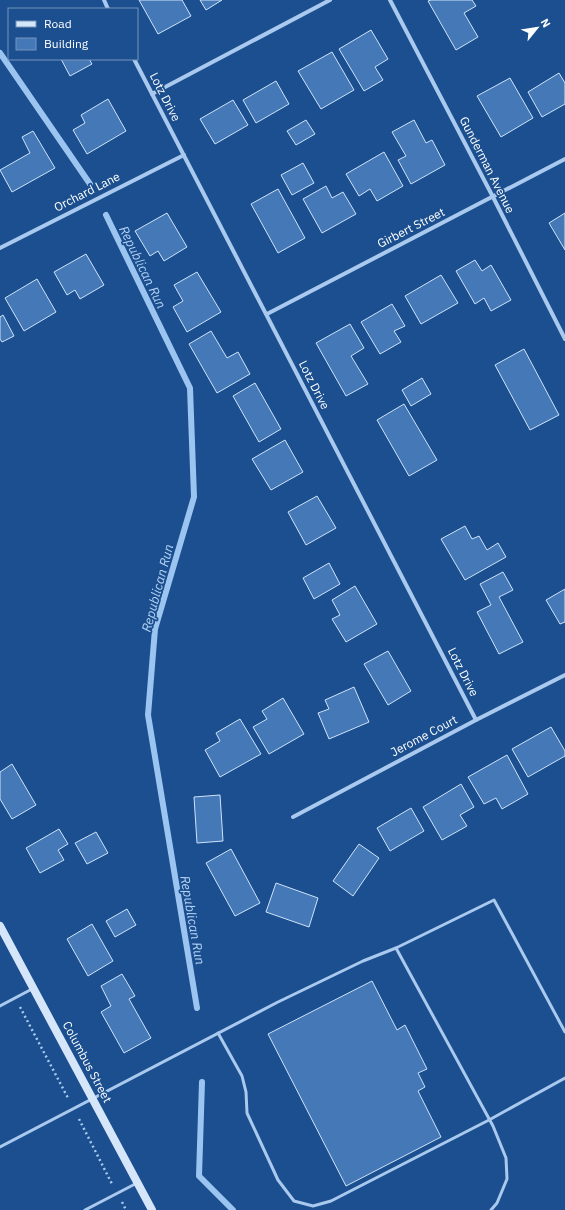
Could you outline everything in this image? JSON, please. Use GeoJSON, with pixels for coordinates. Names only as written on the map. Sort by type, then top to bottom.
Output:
{"type":"FeatureCollection","features":[{"type":"Feature","properties":{"kind":"main road","name":"Columbus Street"},"geometry":{"type":"LineString","coordinates":[[0,926],[152,1210]]}},
{"type":"Feature","properties":{"kind":"street"},"geometry":{"type":"LineString","coordinates":[[152,94],[330,0]]}},
{"type":"Feature","properties":{"kind":"street","name":"Gunderman Avenue"},"geometry":{"type":"LineString","coordinates":[[390,0],[565,339]]}},
{"type":"Feature","properties":{"kind":"street","name":"Lotz Drive"},"geometry":{"type":"LineString","coordinates":[[135,60],[476,720]]}},
{"type":"Feature","properties":{"kind":"street","name":"Orchard Lane"},"geometry":{"type":"LineString","coordinates":[[0,248],[184,155]]}},
{"type":"Feature","properties":{"kind":"street","name":"Girbert Street"},"geometry":{"type":"LineString","coordinates":[[267,314],[565,159]]}},
{"type":"Feature","properties":{"kind":"street","name":"Jerome Court"},"geometry":{"type":"LineString","coordinates":[[293,816],[565,675]]}},
{"type":"Feature","properties":{"kind":"lane"},"geometry":{"type":"LineString","coordinates":[[0,1147],[278,1002],[363,961],[396,948],[494,900],[565,1032]]}},
{"type":"Feature","properties":{"kind":"lane"},"geometry":{"type":"LineString","coordinates":[[396,948],[489,1120],[506,1158],[507,1179],[497,1203],[491,1210]]}},
{"type":"Feature","properties":{"kind":"lane"},"geometry":{"type":"LineString","coordinates":[[0,1006],[34,988]]}},
{"type":"Feature","properties":{"kind":"lane"},"geometry":{"type":"LineString","coordinates":[[218,1033],[242,1076],[246,1092],[247,1113],[278,1180],[294,1200],[313,1206],[331,1201],[489,1120],[565,1078]]}},
{"type":"Feature","properties":{"kind":"lane"},"geometry":{"type":"LineString","coordinates":[[85,1210],[137,1183]]}},
{"type":"Feature","properties":{"kind":"building"},"geometry":{"type":"Polygon","coordinates":[[[139,0],[182,0],[191,16],[158,34],[139,0]]]}},
{"type":"Feature","properties":{"kind":"building"},"geometry":{"type":"Polygon","coordinates":[[[200,0],[222,0],[206,10],[200,0]]]}},
{"type":"Feature","properties":{"kind":"building"},"geometry":{"type":"Polygon","coordinates":[[[472,0],[476,6],[464,13],[478,37],[456,50],[428,1],[472,0]]]}},
{"type":"Feature","properties":{"kind":"building"},"geometry":{"type":"Polygon","coordinates":[[[371,30],[388,59],[375,67],[383,80],[364,91],[339,49],[371,30]]]}},
{"type":"Feature","properties":{"kind":"building"},"geometry":{"type":"Polygon","coordinates":[[[332,52],[354,90],[321,109],[298,71],[332,52]]]}},
{"type":"Feature","properties":{"kind":"building"},"geometry":{"type":"Polygon","coordinates":[[[62,60],[90,60],[92,64],[70,76],[62,60]]]}},
{"type":"Feature","properties":{"kind":"building"},"geometry":{"type":"Polygon","coordinates":[[[559,73],[565,83],[565,104],[542,117],[528,92],[559,73]]]}},
{"type":"Feature","properties":{"kind":"building"},"geometry":{"type":"Polygon","coordinates":[[[510,78],[533,118],[501,137],[477,96],[510,78]]]}},
{"type":"Feature","properties":{"kind":"building"},"geometry":{"type":"Polygon","coordinates":[[[276,81],[289,104],[256,123],[243,100],[276,81]]]}},
{"type":"Feature","properties":{"kind":"building"},"geometry":{"type":"Polygon","coordinates":[[[108,99],[126,131],[87,154],[73,130],[85,123],[81,115],[108,99]]]}},
{"type":"Feature","properties":{"kind":"building"},"geometry":{"type":"Polygon","coordinates":[[[233,100],[248,125],[215,144],[200,119],[233,100]]]}},
{"type":"Feature","properties":{"kind":"building"},"geometry":{"type":"Polygon","coordinates":[[[306,120],[315,134],[296,145],[287,131],[306,120]]]}},
{"type":"Feature","properties":{"kind":"building"},"geometry":{"type":"Polygon","coordinates":[[[414,120],[426,143],[432,140],[445,165],[411,184],[398,160],[406,156],[392,132],[414,120]]]}},
{"type":"Feature","properties":{"kind":"building"},"geometry":{"type":"Polygon","coordinates":[[[33,131],[55,168],[12,192],[0,170],[30,153],[22,137],[33,131]]]}},
{"type":"Feature","properties":{"kind":"building"},"geometry":{"type":"Polygon","coordinates":[[[384,152],[403,186],[377,201],[370,189],[359,196],[346,174],[384,152]]]}},
{"type":"Feature","properties":{"kind":"building"},"geometry":{"type":"Polygon","coordinates":[[[303,163],[314,183],[292,195],[281,175],[303,163]]]}},
{"type":"Feature","properties":{"kind":"building"},"geometry":{"type":"Polygon","coordinates":[[[326,186],[332,198],[343,192],[356,214],[322,233],[303,199],[326,186]]]}},
{"type":"Feature","properties":{"kind":"building"},"geometry":{"type":"Polygon","coordinates":[[[278,189],[305,238],[278,253],[251,204],[278,189]]]}},
{"type":"Feature","properties":{"kind":"building"},"geometry":{"type":"Polygon","coordinates":[[[167,213],[187,247],[164,261],[158,251],[150,256],[135,231],[167,213]]]}},
{"type":"Feature","properties":{"kind":"building"},"geometry":{"type":"Polygon","coordinates":[[[565,213],[565,250],[549,223],[565,213]]]}},
{"type":"Feature","properties":{"kind":"building"},"geometry":{"type":"Polygon","coordinates":[[[86,254],[104,285],[80,299],[75,290],[67,295],[54,272],[86,254]]]}},
{"type":"Feature","properties":{"kind":"building"},"geometry":{"type":"Polygon","coordinates":[[[475,260],[482,271],[491,265],[511,300],[491,311],[484,298],[475,304],[456,271],[475,260]]]}},
{"type":"Feature","properties":{"kind":"building"},"geometry":{"type":"Polygon","coordinates":[[[197,272],[221,312],[187,332],[173,307],[183,301],[174,285],[197,272]]]}},
{"type":"Feature","properties":{"kind":"building"},"geometry":{"type":"Polygon","coordinates":[[[441,275],[458,303],[421,324],[405,296],[441,275]]]}},
{"type":"Feature","properties":{"kind":"building"},"geometry":{"type":"Polygon","coordinates":[[[37,279],[56,312],[24,331],[5,298],[37,279]]]}},
{"type":"Feature","properties":{"kind":"building"},"geometry":{"type":"Polygon","coordinates":[[[392,304],[405,326],[394,331],[401,342],[380,354],[361,322],[392,304]]]}},
{"type":"Feature","properties":{"kind":"building"},"geometry":{"type":"Polygon","coordinates":[[[3,315],[14,336],[2,342],[0,339],[0,317],[3,315]]]}},
{"type":"Feature","properties":{"kind":"building"},"geometry":{"type":"Polygon","coordinates":[[[350,324],[364,348],[351,356],[368,384],[346,396],[316,343],[350,324]]]}},
{"type":"Feature","properties":{"kind":"building"},"geometry":{"type":"Polygon","coordinates":[[[211,331],[227,358],[238,352],[250,374],[217,393],[189,344],[211,331]]]}},
{"type":"Feature","properties":{"kind":"building"},"geometry":{"type":"Polygon","coordinates":[[[524,349],[559,415],[530,430],[495,365],[524,349]]]}},
{"type":"Feature","properties":{"kind":"building"},"geometry":{"type":"Polygon","coordinates":[[[422,378],[431,394],[411,406],[402,390],[422,378]]]}},
{"type":"Feature","properties":{"kind":"building"},"geometry":{"type":"Polygon","coordinates":[[[255,383],[281,429],[259,442],[233,396],[255,383]]]}},
{"type":"Feature","properties":{"kind":"building"},"geometry":{"type":"Polygon","coordinates":[[[404,404],[437,460],[409,476],[377,420],[404,404]]]}},
{"type":"Feature","properties":{"kind":"building"},"geometry":{"type":"Polygon","coordinates":[[[285,440],[303,472],[271,490],[252,459],[285,440]]]}},
{"type":"Feature","properties":{"kind":"building"},"geometry":{"type":"Polygon","coordinates":[[[317,496],[336,528],[306,545],[288,512],[317,496]]]}},
{"type":"Feature","properties":{"kind":"building"},"geometry":{"type":"Polygon","coordinates":[[[465,526],[472,539],[479,536],[487,550],[498,543],[506,557],[465,580],[441,539],[465,526]]]}},
{"type":"Feature","properties":{"kind":"building"},"geometry":{"type":"Polygon","coordinates":[[[329,563],[340,584],[314,599],[303,578],[329,563]]]}},
{"type":"Feature","properties":{"kind":"building"},"geometry":{"type":"Polygon","coordinates":[[[503,572],[513,590],[499,597],[523,642],[499,654],[477,612],[491,605],[480,584],[503,572]]]}},
{"type":"Feature","properties":{"kind":"building"},"geometry":{"type":"Polygon","coordinates":[[[355,586],[377,624],[346,642],[332,619],[340,615],[332,600],[355,586]]]}},
{"type":"Feature","properties":{"kind":"building"},"geometry":{"type":"Polygon","coordinates":[[[565,589],[565,622],[560,624],[546,600],[565,589]]]}},
{"type":"Feature","properties":{"kind":"building"},"geometry":{"type":"Polygon","coordinates":[[[388,651],[411,691],[388,705],[364,664],[388,651]]]}},
{"type":"Feature","properties":{"kind":"building"},"geometry":{"type":"Polygon","coordinates":[[[354,687],[369,722],[329,739],[318,713],[329,709],[325,700],[354,687]]]}},
{"type":"Feature","properties":{"kind":"building"},"geometry":{"type":"Polygon","coordinates":[[[283,698],[304,734],[269,754],[253,727],[267,719],[262,711],[283,698]]]}},
{"type":"Feature","properties":{"kind":"building"},"geometry":{"type":"Polygon","coordinates":[[[240,719],[261,754],[220,777],[205,750],[220,741],[216,733],[240,719]]]}},
{"type":"Feature","properties":{"kind":"building"},"geometry":{"type":"Polygon","coordinates":[[[551,727],[565,751],[565,756],[528,777],[512,749],[551,727]]]}},
{"type":"Feature","properties":{"kind":"building"},"geometry":{"type":"Polygon","coordinates":[[[507,755],[528,794],[502,809],[496,798],[484,804],[468,777],[507,755]]]}},
{"type":"Feature","properties":{"kind":"building"},"geometry":{"type":"Polygon","coordinates":[[[12,764],[36,805],[12,819],[0,799],[0,772],[12,764]]]}},
{"type":"Feature","properties":{"kind":"building"},"geometry":{"type":"Polygon","coordinates":[[[461,784],[474,807],[460,815],[467,826],[442,840],[423,807],[461,784]]]}},
{"type":"Feature","properties":{"kind":"building"},"geometry":{"type":"Polygon","coordinates":[[[220,795],[223,841],[197,843],[194,797],[220,795]]]}},
{"type":"Feature","properties":{"kind":"building"},"geometry":{"type":"Polygon","coordinates":[[[411,808],[424,831],[390,851],[377,828],[411,808]]]}},
{"type":"Feature","properties":{"kind":"building"},"geometry":{"type":"Polygon","coordinates":[[[59,829],[68,844],[58,850],[64,860],[40,873],[26,848],[59,829]]]}},
{"type":"Feature","properties":{"kind":"building"},"geometry":{"type":"Polygon","coordinates":[[[96,832],[108,853],[87,864],[75,843],[96,832]]]}},
{"type":"Feature","properties":{"kind":"building"},"geometry":{"type":"Polygon","coordinates":[[[359,844],[379,858],[353,896],[333,881],[359,844]]]}},
{"type":"Feature","properties":{"kind":"building"},"geometry":{"type":"Polygon","coordinates":[[[231,849],[260,903],[235,916],[206,863],[231,849]]]}},
{"type":"Feature","properties":{"kind":"building"},"geometry":{"type":"Polygon","coordinates":[[[276,883],[318,898],[309,927],[266,912],[276,883]]]}},
{"type":"Feature","properties":{"kind":"building"},"geometry":{"type":"Polygon","coordinates":[[[127,909],[136,925],[115,937],[106,921],[127,909]]]}},
{"type":"Feature","properties":{"kind":"building"},"geometry":{"type":"Polygon","coordinates":[[[92,924],[113,961],[88,976],[67,939],[92,924]]]}},
{"type":"Feature","properties":{"kind":"building"},"geometry":{"type":"Polygon","coordinates":[[[122,974],[135,996],[129,999],[151,1038],[124,1053],[101,1012],[111,1006],[101,986],[122,974]]]}},
{"type":"Feature","properties":{"kind":"building"},"geometry":{"type":"Polygon","coordinates":[[[372,981],[397,1030],[405,1025],[427,1069],[418,1073],[425,1087],[418,1091],[441,1137],[346,1186],[268,1034],[372,981]]]}},
{"type":"Feature","properties":{"kind":"waterway","name":"Republican Run"},"geometry":{"type":"LineString","coordinates":[[0,53],[90,184]]}},
{"type":"Feature","properties":{"kind":"waterway","name":"Republican Run"},"geometry":{"type":"LineString","coordinates":[[106,215],[190,388],[194,497],[155,629],[148,715],[197,1008]]}},
{"type":"Feature","properties":{"kind":"waterway","name":"Republican Run"},"geometry":{"type":"LineString","coordinates":[[202,1082],[199,1176],[233,1210]]}}]}
